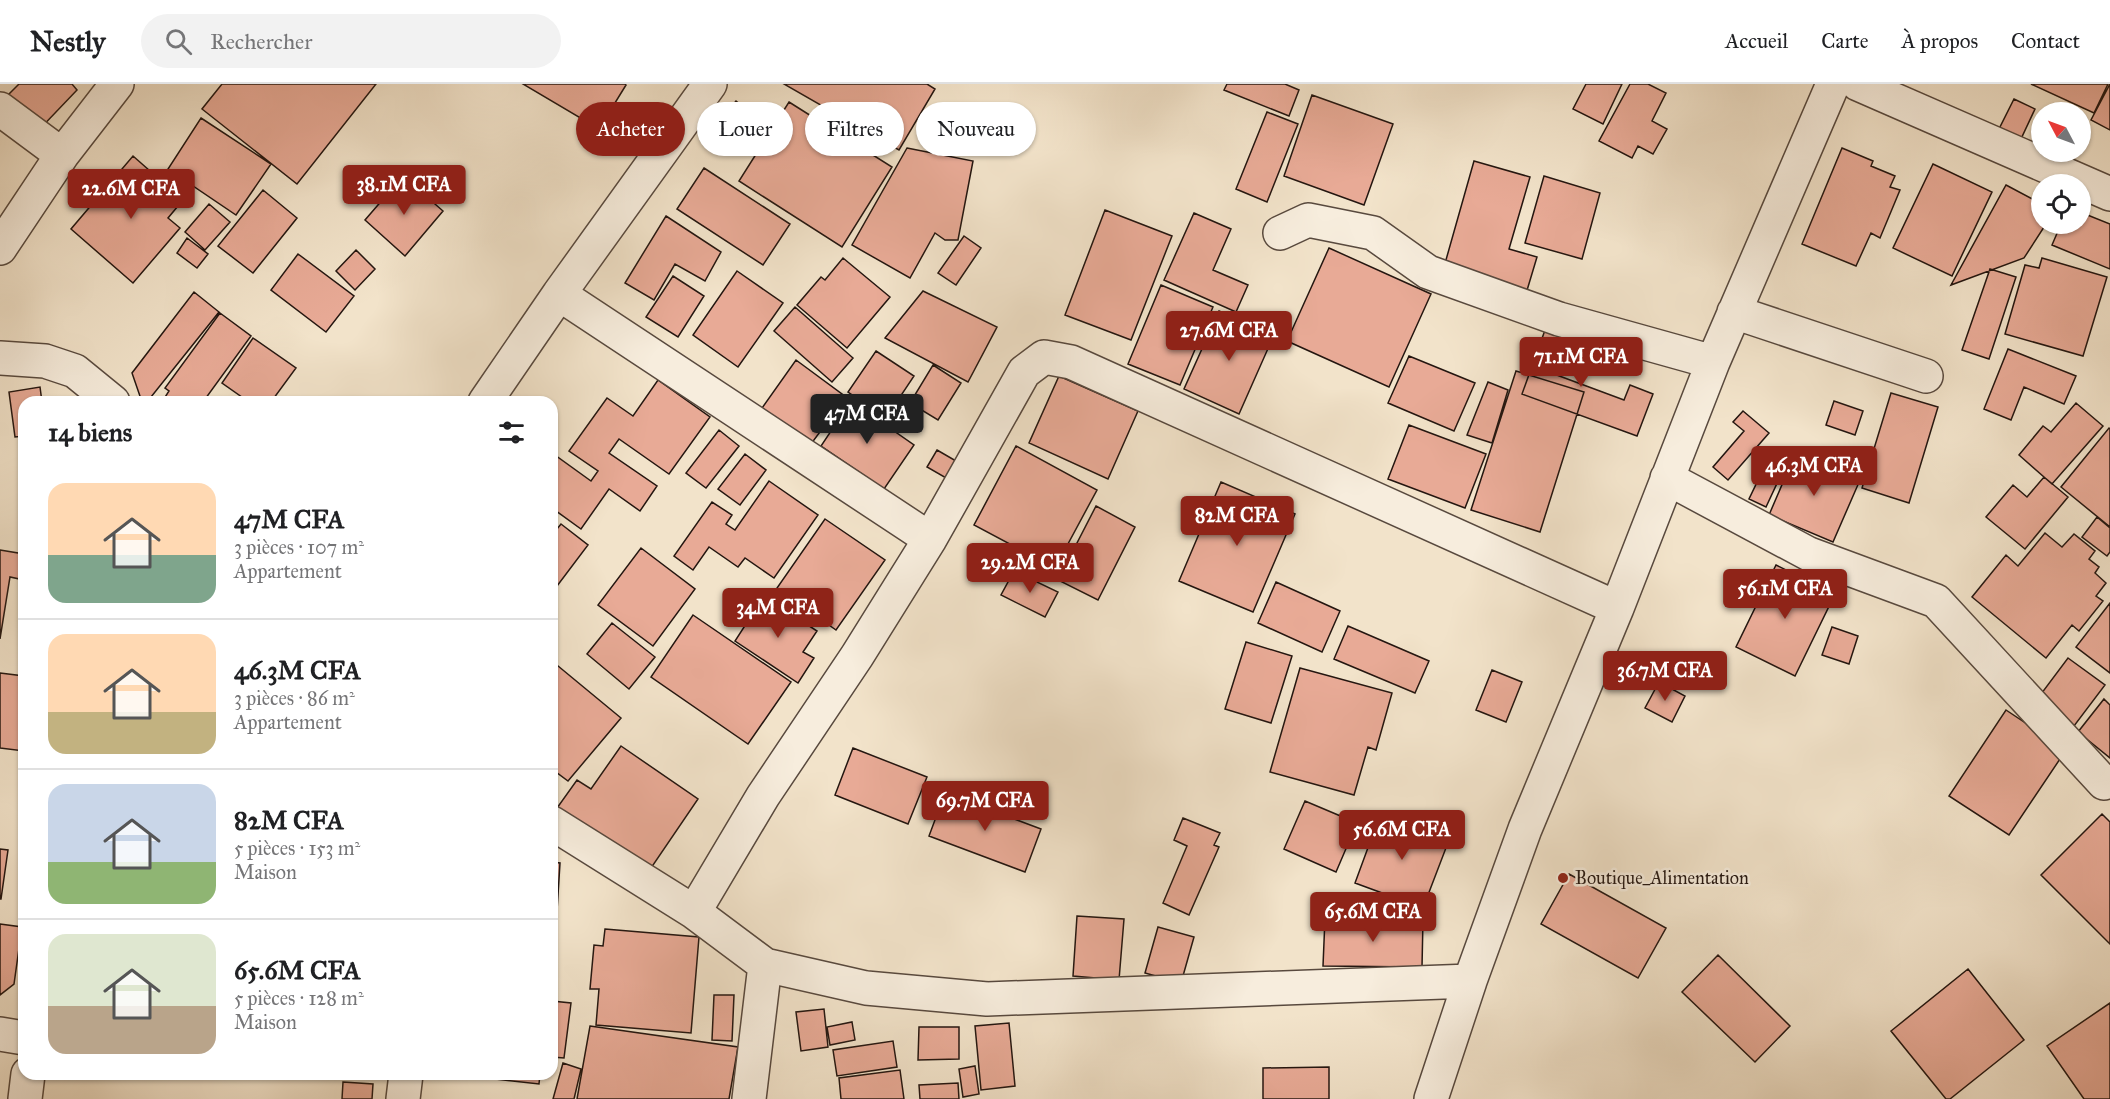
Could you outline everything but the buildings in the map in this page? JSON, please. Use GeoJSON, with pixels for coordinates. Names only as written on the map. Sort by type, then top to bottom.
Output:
{"type":"FeatureCollection","features":[{"type":"Feature","properties":{"kind":"street"},"geometry":{"type":"LineString","coordinates":[[0,248],[62,155],[117,84]]}},
{"type":"Feature","properties":{"kind":"street"},"geometry":{"type":"LineString","coordinates":[[489,396],[559,294],[710,84]]}},
{"type":"Feature","properties":{"kind":"street"},"geometry":{"type":"LineString","coordinates":[[1431,1099],[1470,981],[1525,829],[1617,608],[1713,362],[1833,84]]}},
{"type":"Feature","properties":{"kind":"street"},"geometry":{"type":"LineString","coordinates":[[1858,84],[2110,194]]}},
{"type":"Feature","properties":{"kind":"street"},"geometry":{"type":"LineString","coordinates":[[0,109],[62,155]]}},
{"type":"Feature","properties":{"kind":"street"},"geometry":{"type":"LineString","coordinates":[[1280,233],[1308,220],[1373,233],[1428,272],[1559,320],[1713,362]]}},
{"type":"Feature","properties":{"kind":"street"},"geometry":{"type":"LineString","coordinates":[[559,294],[930,539]]}},
{"type":"Feature","properties":{"kind":"street"},"geometry":{"type":"LineString","coordinates":[[1734,312],[1926,376]]}},
{"type":"Feature","properties":{"kind":"street"},"geometry":{"type":"LineString","coordinates":[[694,912],[763,796],[857,656],[930,539],[1024,372],[1044,357],[1071,362],[1617,608]]}},
{"type":"Feature","properties":{"kind":"street"},"geometry":{"type":"LineString","coordinates":[[0,358],[45,361],[75,371],[105,396]]}},
{"type":"Feature","properties":{"kind":"street"},"geometry":{"type":"LineString","coordinates":[[1667,478],[1809,554],[1936,601],[2104,783]]}},
{"type":"Feature","properties":{"kind":"street"},"geometry":{"type":"LineString","coordinates":[[558,827],[694,912],[765,965],[866,988],[987,999],[1470,981]]}},
{"type":"Feature","properties":{"kind":"street"},"geometry":{"type":"LineString","coordinates":[[749,1099],[765,965]]}},
{"type":"Feature","properties":{"kind":"street"},"geometry":{"type":"LineString","coordinates":[[0,1034],[18,1037]]}},
{"type":"Feature","properties":{"kind":"street"},"geometry":{"type":"LineString","coordinates":[[25,1099],[27,1080]]}},
{"type":"Feature","properties":{"kind":"street"},"geometry":{"type":"LineString","coordinates":[[403,1099],[405,1080]]}},
{"type":"Feature","properties":{"kind":"place","name":"Boutique_Alimentation"},"geometry":{"type":"Point","coordinates":[1563,878]}}]}
